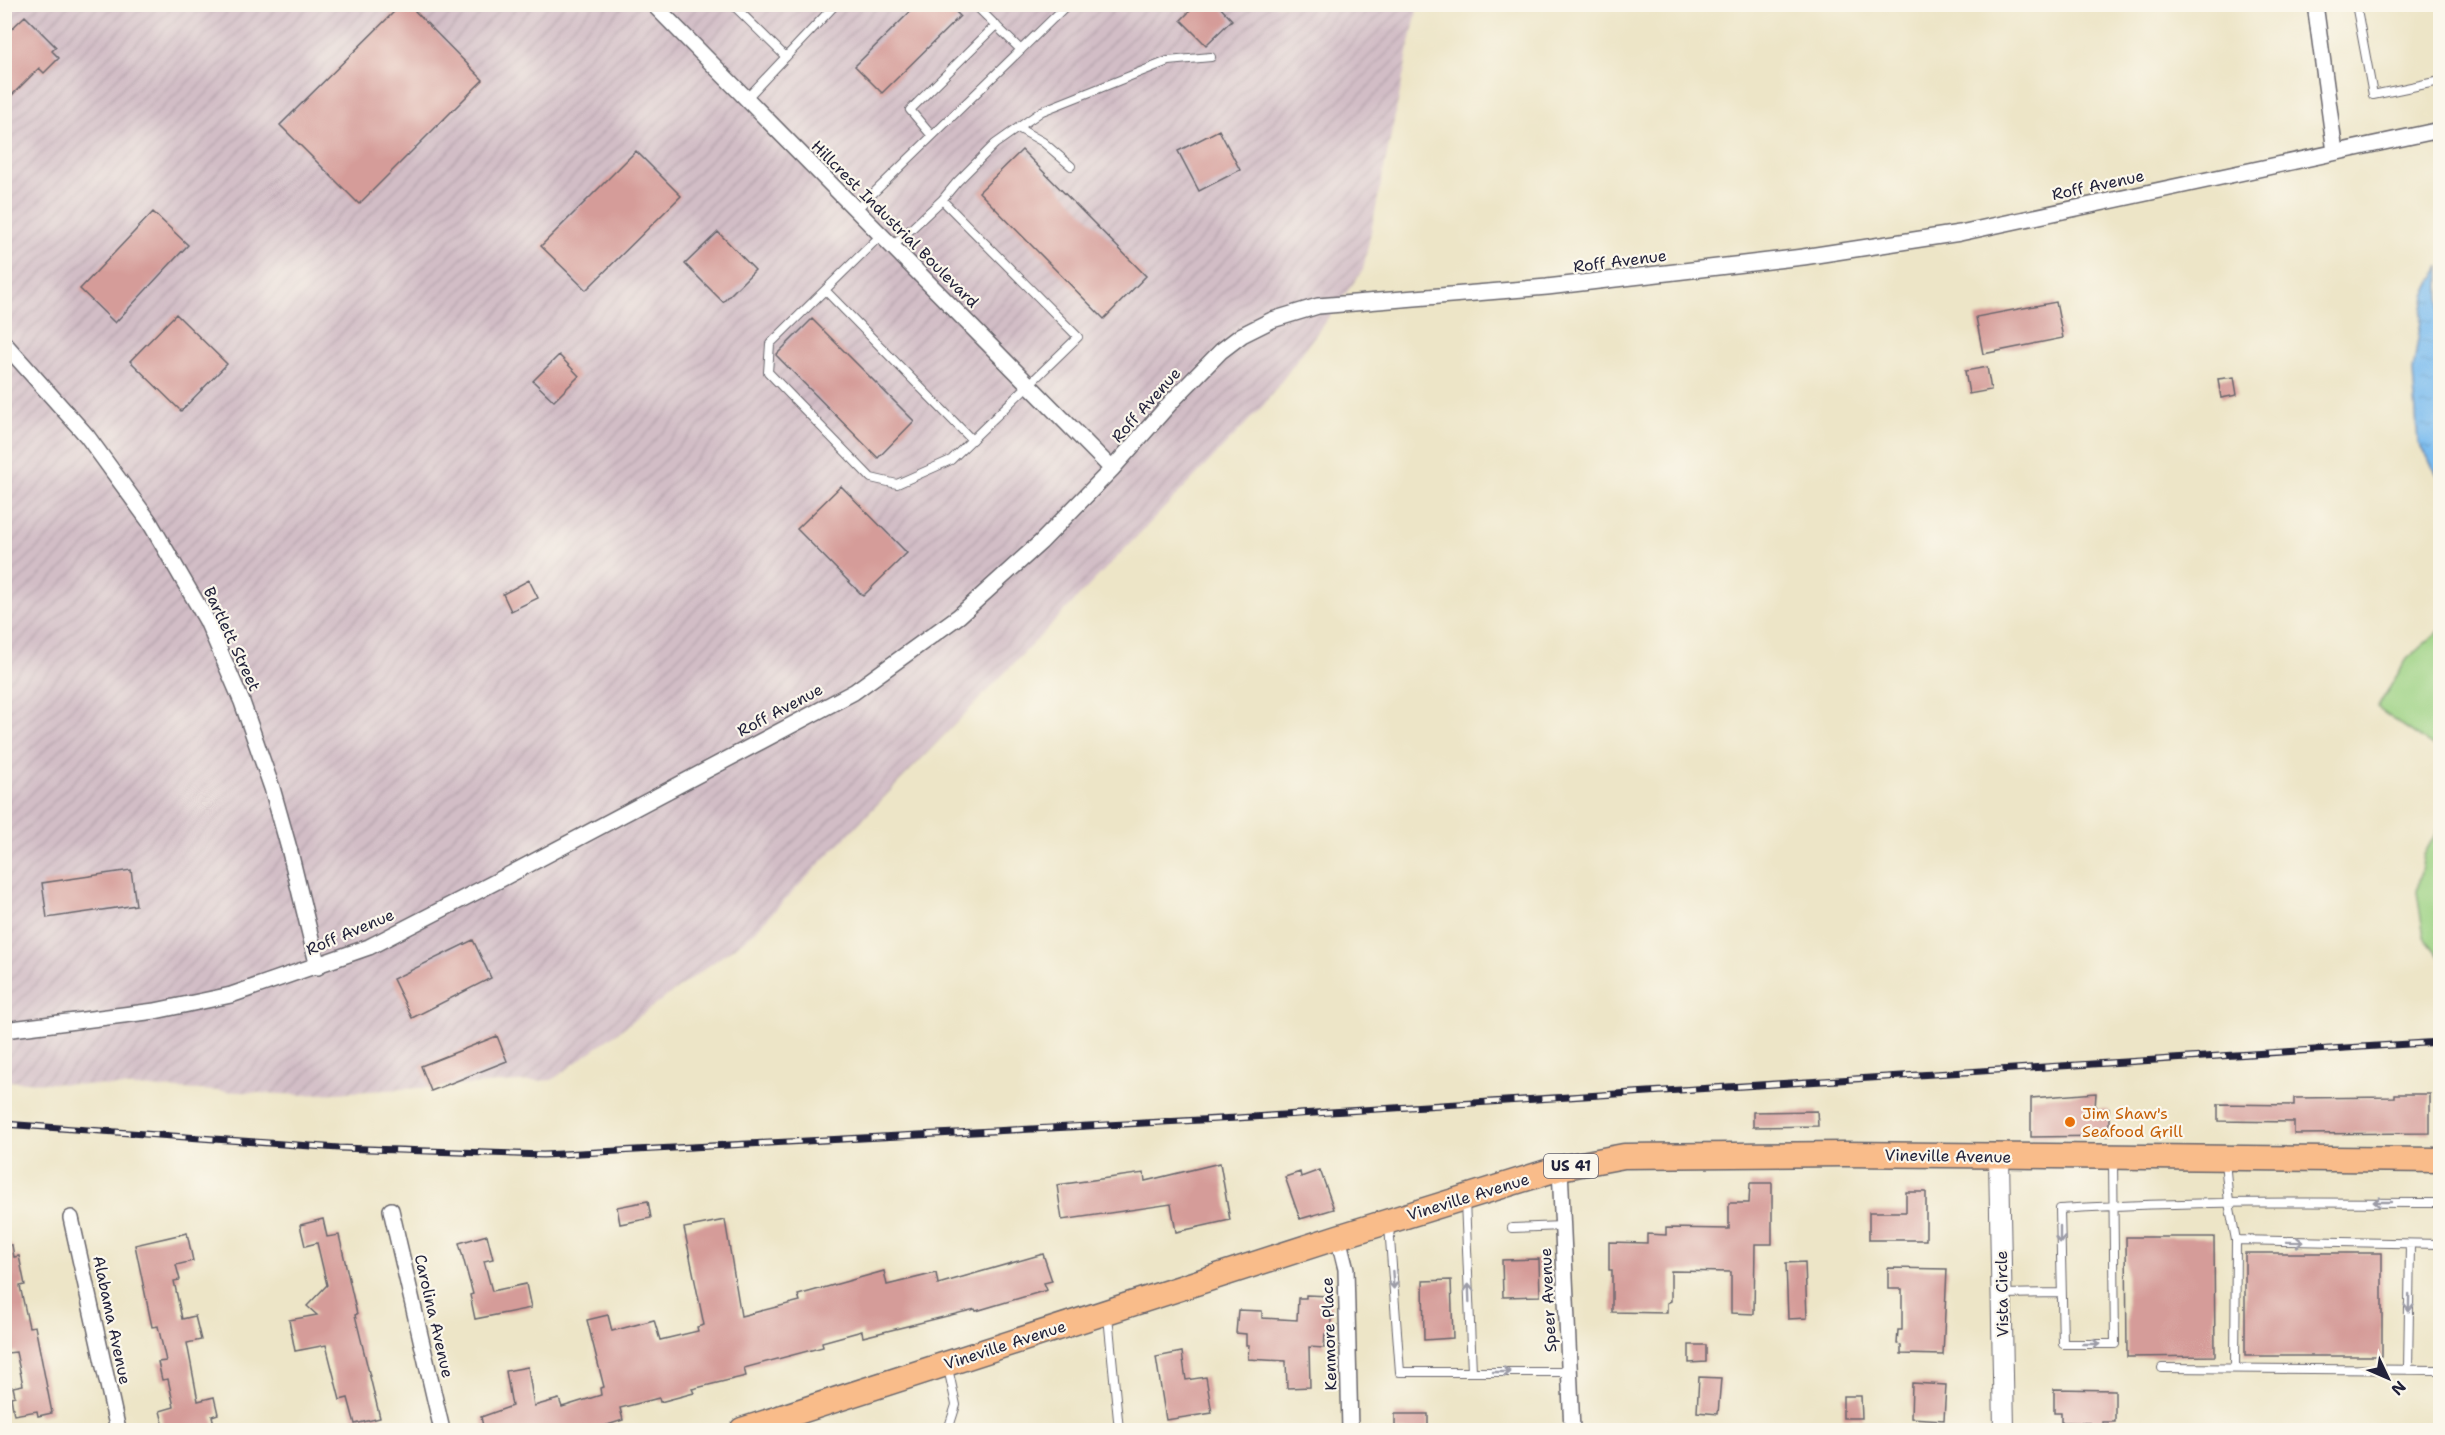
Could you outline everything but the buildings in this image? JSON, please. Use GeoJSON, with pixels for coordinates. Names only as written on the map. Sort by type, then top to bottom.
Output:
{"type":"FeatureCollection","features":[{"type":"Feature","properties":{"kind":"main road","name":"Vineville Avenue"},"geometry":{"type":"LineString","coordinates":[[742,1431],[1465,1197],[1560,1168],[1635,1156],[1844,1154],[2440,1160]]}},
{"type":"Feature","properties":{"kind":"street","name":"Hillcrest Industrial Boulevard"},"geometry":{"type":"LineString","coordinates":[[653,4],[1112,469]]}},
{"type":"Feature","properties":{"kind":"street"},"geometry":{"type":"LineString","coordinates":[[2315,4],[2335,152]]}},
{"type":"Feature","properties":{"kind":"street","name":"Roff Avenue"},"geometry":{"type":"LineString","coordinates":[[4,1030],[155,1011],[231,995],[318,967],[369,947],[854,692],[959,616],[1041,542],[1221,351],[1242,335],[1272,320],[1318,306],[1547,287],[1803,257],[1960,233],[2440,130]]}},
{"type":"Feature","properties":{"kind":"street","name":"Bartlett Street"},"geometry":{"type":"LineString","coordinates":[[4,343],[87,436],[122,483],[149,520],[207,621],[242,702],[272,788],[318,967]]}},
{"type":"Feature","properties":{"kind":"street","name":"Vista Circle"},"geometry":{"type":"LineString","coordinates":[[1999,1157],[2004,1431]]}},
{"type":"Feature","properties":{"kind":"street","name":"Speer Avenue"},"geometry":{"type":"LineString","coordinates":[[1560,1168],[1572,1431]]}},
{"type":"Feature","properties":{"kind":"street","name":"Carolina Avenue"},"geometry":{"type":"LineString","coordinates":[[391,1210],[442,1431]]}},
{"type":"Feature","properties":{"kind":"street","name":"Alabama Avenue"},"geometry":{"type":"LineString","coordinates":[[71,1218],[118,1431]]}},
{"type":"Feature","properties":{"kind":"street","name":"Kenmore Place"},"geometry":{"type":"LineString","coordinates":[[1338,1237],[1346,1269],[1350,1431]]}},
{"type":"Feature","properties":{"kind":"lane"},"geometry":{"type":"LineString","coordinates":[[732,4],[786,57]]}},
{"type":"Feature","properties":{"kind":"lane"},"geometry":{"type":"LineString","coordinates":[[746,99],[836,4]]}},
{"type":"Feature","properties":{"kind":"lane"},"geometry":{"type":"LineString","coordinates":[[974,4],[1021,50]]}},
{"type":"Feature","properties":{"kind":"lane"},"geometry":{"type":"LineString","coordinates":[[856,210],[1068,4]]}},
{"type":"Feature","properties":{"kind":"lane"},"geometry":{"type":"LineString","coordinates":[[2356,4],[2373,95],[2440,81]]}},
{"type":"Feature","properties":{"kind":"lane"},"geometry":{"type":"LineString","coordinates":[[932,136],[909,110],[996,25]]}},
{"type":"Feature","properties":{"kind":"lane"},"geometry":{"type":"LineString","coordinates":[[892,247],[942,200],[995,144],[1042,111],[1168,61],[1211,57]]}},
{"type":"Feature","properties":{"kind":"lane"},"geometry":{"type":"LineString","coordinates":[[1018,128],[1043,142],[1071,166]]}},
{"type":"Feature","properties":{"kind":"lane"},"geometry":{"type":"LineString","coordinates":[[881,235],[770,344],[768,372],[871,478],[897,484],[951,460],[1078,337],[942,200]]}},
{"type":"Feature","properties":{"kind":"lane"},"geometry":{"type":"LineString","coordinates":[[825,290],[972,440]]}},
{"type":"Feature","properties":{"kind":"lane"},"geometry":{"type":"LineString","coordinates":[[2113,1158],[2114,1205],[2115,1344],[2063,1344],[2060,1209],[2114,1205],[2229,1203],[2440,1203]]}},
{"type":"Feature","properties":{"kind":"lane"},"geometry":{"type":"LineString","coordinates":[[2224,1159],[2236,1240],[2235,1368]]}},
{"type":"Feature","properties":{"kind":"lane"},"geometry":{"type":"LineString","coordinates":[[1465,1197],[1472,1372]]}},
{"type":"Feature","properties":{"kind":"lane"},"geometry":{"type":"LineString","coordinates":[[1389,1221],[1400,1372],[1569,1372]]}},
{"type":"Feature","properties":{"kind":"lane"},"geometry":{"type":"LineString","coordinates":[[1512,1228],[1563,1226]]}},
{"type":"Feature","properties":{"kind":"lane"},"geometry":{"type":"LineString","coordinates":[[2236,1240],[2440,1244]]}},
{"type":"Feature","properties":{"kind":"lane"},"geometry":{"type":"LineString","coordinates":[[2408,1370],[2410,1244]]}},
{"type":"Feature","properties":{"kind":"lane"},"geometry":{"type":"LineString","coordinates":[[2002,1294],[2061,1293]]}},
{"type":"Feature","properties":{"kind":"lane"},"geometry":{"type":"LineString","coordinates":[[1107,1311],[1119,1431]]}},
{"type":"Feature","properties":{"kind":"lane"},"geometry":{"type":"LineString","coordinates":[[947,1363],[956,1405],[948,1431]]}},
{"type":"Feature","properties":{"kind":"lane"},"geometry":{"type":"LineString","coordinates":[[2162,1368],[2440,1370]]}},
{"type":"Feature","properties":{"kind":"shaded area"},"geometry":{"type":"Polygon","coordinates":[[[5,5],[1418,5],[1363,270],[1264,405],[751,935],[552,1080],[303,1095],[5,1081],[5,5]]]}},
{"type":"Feature","properties":{"kind":"green space"},"geometry":{"type":"Polygon","coordinates":[[[2440,630],[2440,751],[2377,708],[2407,659],[2440,630]]]}},
{"type":"Feature","properties":{"kind":"green space"},"geometry":{"type":"Polygon","coordinates":[[[2440,825],[2440,957],[2424,937],[2417,892],[2424,855],[2440,825]]]}},
{"type":"Feature","properties":{"kind":"water"},"geometry":{"type":"Polygon","coordinates":[[[2440,266],[2440,479],[2418,443],[2413,371],[2425,296],[2440,266]]]}},
{"type":"Feature","properties":{"kind":"railway"},"geometry":{"type":"LineString","coordinates":[[4,1124],[339,1148],[543,1155],[1237,1118],[2440,1042]]}},
{"type":"Feature","properties":{"kind":"place","name":"Jim Shaw's Seafood Grill"},"geometry":{"type":"Point","coordinates":[2070,1122]}}]}
